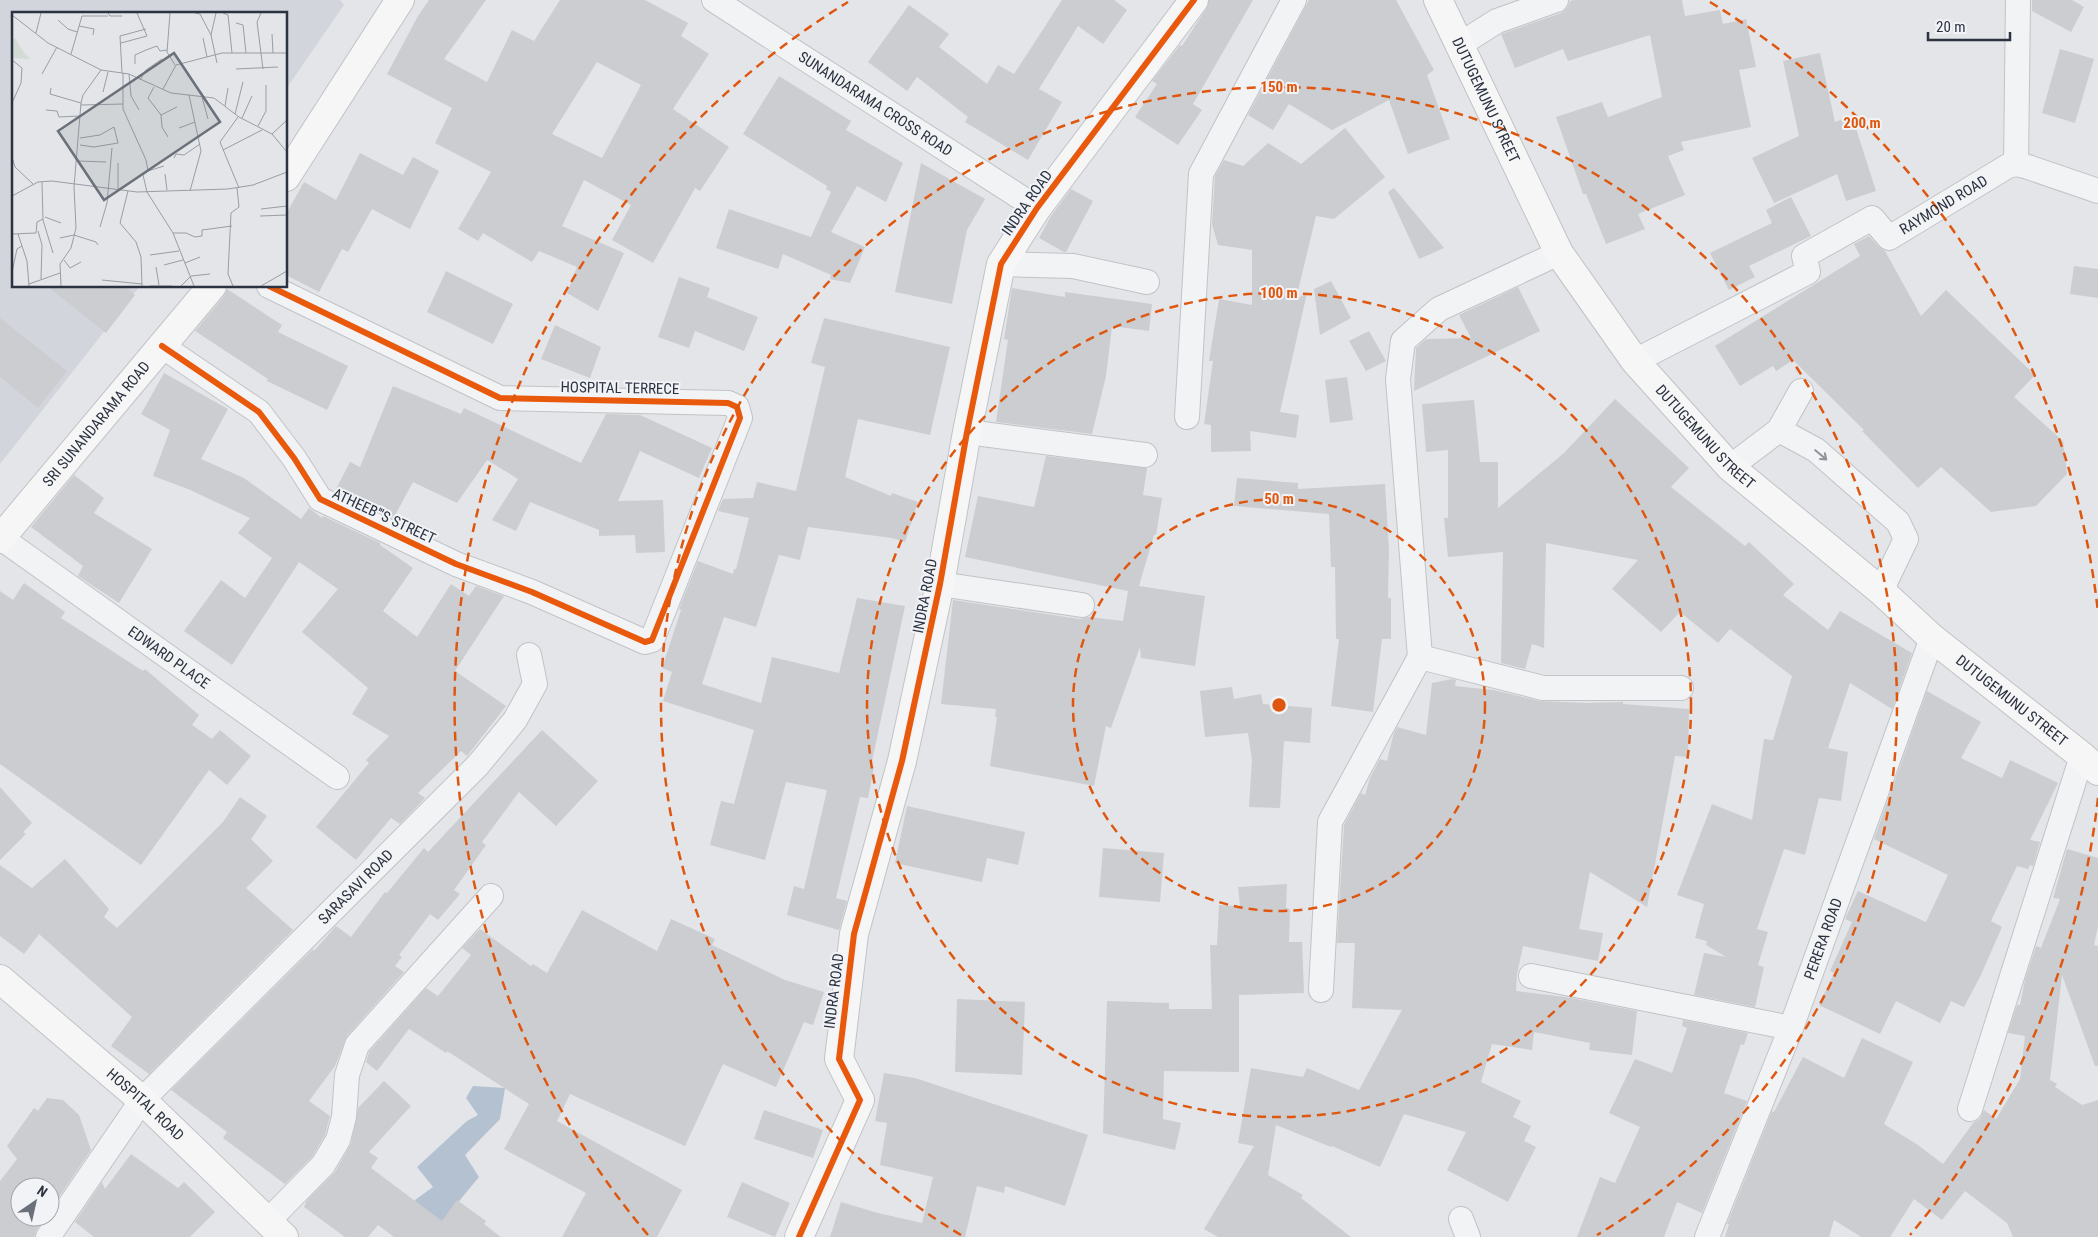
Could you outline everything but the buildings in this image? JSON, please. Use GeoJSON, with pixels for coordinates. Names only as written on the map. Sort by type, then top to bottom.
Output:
{"type":"FeatureCollection","features":[{"type":"Feature","properties":{"kind":"street"},"geometry":{"type":"LineString","coordinates":[[288,174],[400,0]]}},
{"type":"Feature","properties":{"kind":"street","name":"SUNANDARAMA CROSS ROAD"},"geometry":{"type":"LineString","coordinates":[[714,0],[1037,208]]}},
{"type":"Feature","properties":{"kind":"street","name":"INDRA ROAD"},"geometry":{"type":"LineString","coordinates":[[799,1237],[860,1100],[839,1059],[854,934],[902,760],[940,584],[967,432],[1001,264],[1037,208],[1194,0]]}},
{"type":"Feature","properties":{"kind":"street"},"geometry":{"type":"LineString","coordinates":[[1187,417],[1202,174],[1244,91],[1294,0]]}},
{"type":"Feature","properties":{"kind":"street","name":"DUTUGEMUNU STREET"},"geometry":{"type":"LineString","coordinates":[[1438,0],[1559,253],[1635,362],[1730,467],[1881,591],[1932,638],[2090,763]]}},
{"type":"Feature","properties":{"kind":"street"},"geometry":{"type":"LineString","coordinates":[[1459,45],[1497,21],[1556,0]]}},
{"type":"Feature","properties":{"kind":"street"},"geometry":{"type":"LineString","coordinates":[[2018,0],[2016,164],[2098,191]]}},
{"type":"Feature","properties":{"kind":"street","name":"RAYMOND ROAD"},"geometry":{"type":"LineString","coordinates":[[1635,362],[1808,272],[1804,256],[1872,218],[1889,238],[2008,166],[2016,164]]}},
{"type":"Feature","properties":{"kind":"street"},"geometry":{"type":"LineString","coordinates":[[1322,990],[1330,822],[1420,656],[1398,379],[1403,341],[1439,309],[1559,253]]}},
{"type":"Feature","properties":{"kind":"street"},"geometry":{"type":"LineString","coordinates":[[1001,264],[1073,266],[1147,282]]}},
{"type":"Feature","properties":{"kind":"street","name":"SRI SUNANDARAMA ROAD"},"geometry":{"type":"LineString","coordinates":[[0,538],[210,288]]}},
{"type":"Feature","properties":{"kind":"street","name":"HOSPITAL TERRECE"},"geometry":{"type":"LineString","coordinates":[[274,288],[500,398],[728,403],[736,407],[740,418],[652,640],[645,642]]}},
{"type":"Feature","properties":{"kind":"street","name":"ATHEEB'''S STREET"},"geometry":{"type":"LineString","coordinates":[[162,346],[259,412],[294,458],[320,500],[456,564],[532,592],[645,642]]}},
{"type":"Feature","properties":{"kind":"street"},"geometry":{"type":"LineString","coordinates":[[1730,467],[1779,430],[1801,391]]}},
{"type":"Feature","properties":{"kind":"street"},"geometry":{"type":"LineString","coordinates":[[1779,430],[1816,450],[1898,522],[1906,539],[1881,591]]}},
{"type":"Feature","properties":{"kind":"street"},"geometry":{"type":"LineString","coordinates":[[967,432],[1145,455]]}},
{"type":"Feature","properties":{"kind":"street","name":"EDWARD PLACE"},"geometry":{"type":"LineString","coordinates":[[0,538],[337,777]]}},
{"type":"Feature","properties":{"kind":"street"},"geometry":{"type":"LineString","coordinates":[[940,584],[1082,605]]}},
{"type":"Feature","properties":{"kind":"street","name":"PERERA ROAD"},"geometry":{"type":"LineString","coordinates":[[1707,1237],[1790,1028],[1932,638]]}},
{"type":"Feature","properties":{"kind":"street","name":"SARASAVI ROAD"},"geometry":{"type":"LineString","coordinates":[[48,1237],[142,1100],[478,765],[515,720],[535,684],[529,655]]}},
{"type":"Feature","properties":{"kind":"street"},"geometry":{"type":"LineString","coordinates":[[1420,656],[1543,688],[1681,688]]}},
{"type":"Feature","properties":{"kind":"street"},"geometry":{"type":"LineString","coordinates":[[1970,1109],[2090,763]]}},
{"type":"Feature","properties":{"kind":"street"},"geometry":{"type":"LineString","coordinates":[[276,1229],[323,1165],[338,1140],[344,1117],[347,1075],[357,1045],[491,896]]}},
{"type":"Feature","properties":{"kind":"street"},"geometry":{"type":"LineString","coordinates":[[1531,976],[1790,1028]]}},
{"type":"Feature","properties":{"kind":"street","name":"HOSPITAL ROAD"},"geometry":{"type":"LineString","coordinates":[[0,979],[142,1100],[276,1229]]}},
{"type":"Feature","properties":{"kind":"shaded area"},"geometry":{"type":"Polygon","coordinates":[[[0,0],[340,0],[344,5],[288,86],[288,12],[12,12],[12,288],[138,288],[0,464],[0,0]]]}},
{"type":"Feature","properties":{"kind":"water"},"geometry":{"type":"Polygon","coordinates":[[[473,1086],[505,1088],[500,1119],[465,1155],[479,1177],[435,1230],[415,1200],[433,1187],[417,1167],[467,1121],[478,1115],[466,1098],[473,1086]]]}},
{"type":"Feature","properties":{"kind":"cycle path"},"geometry":{"type":"LineString","coordinates":[[799,1237],[860,1100],[839,1059],[854,934],[902,761],[940,584],[967,432],[1001,264],[1037,208],[1194,0]]}},
{"type":"Feature","properties":{"kind":"cycle path"},"geometry":{"type":"LineString","coordinates":[[162,346],[259,412],[294,458],[320,499],[456,564],[532,592],[645,642],[652,640],[740,418],[737,407],[728,403],[500,398],[273,288]]}}]}
